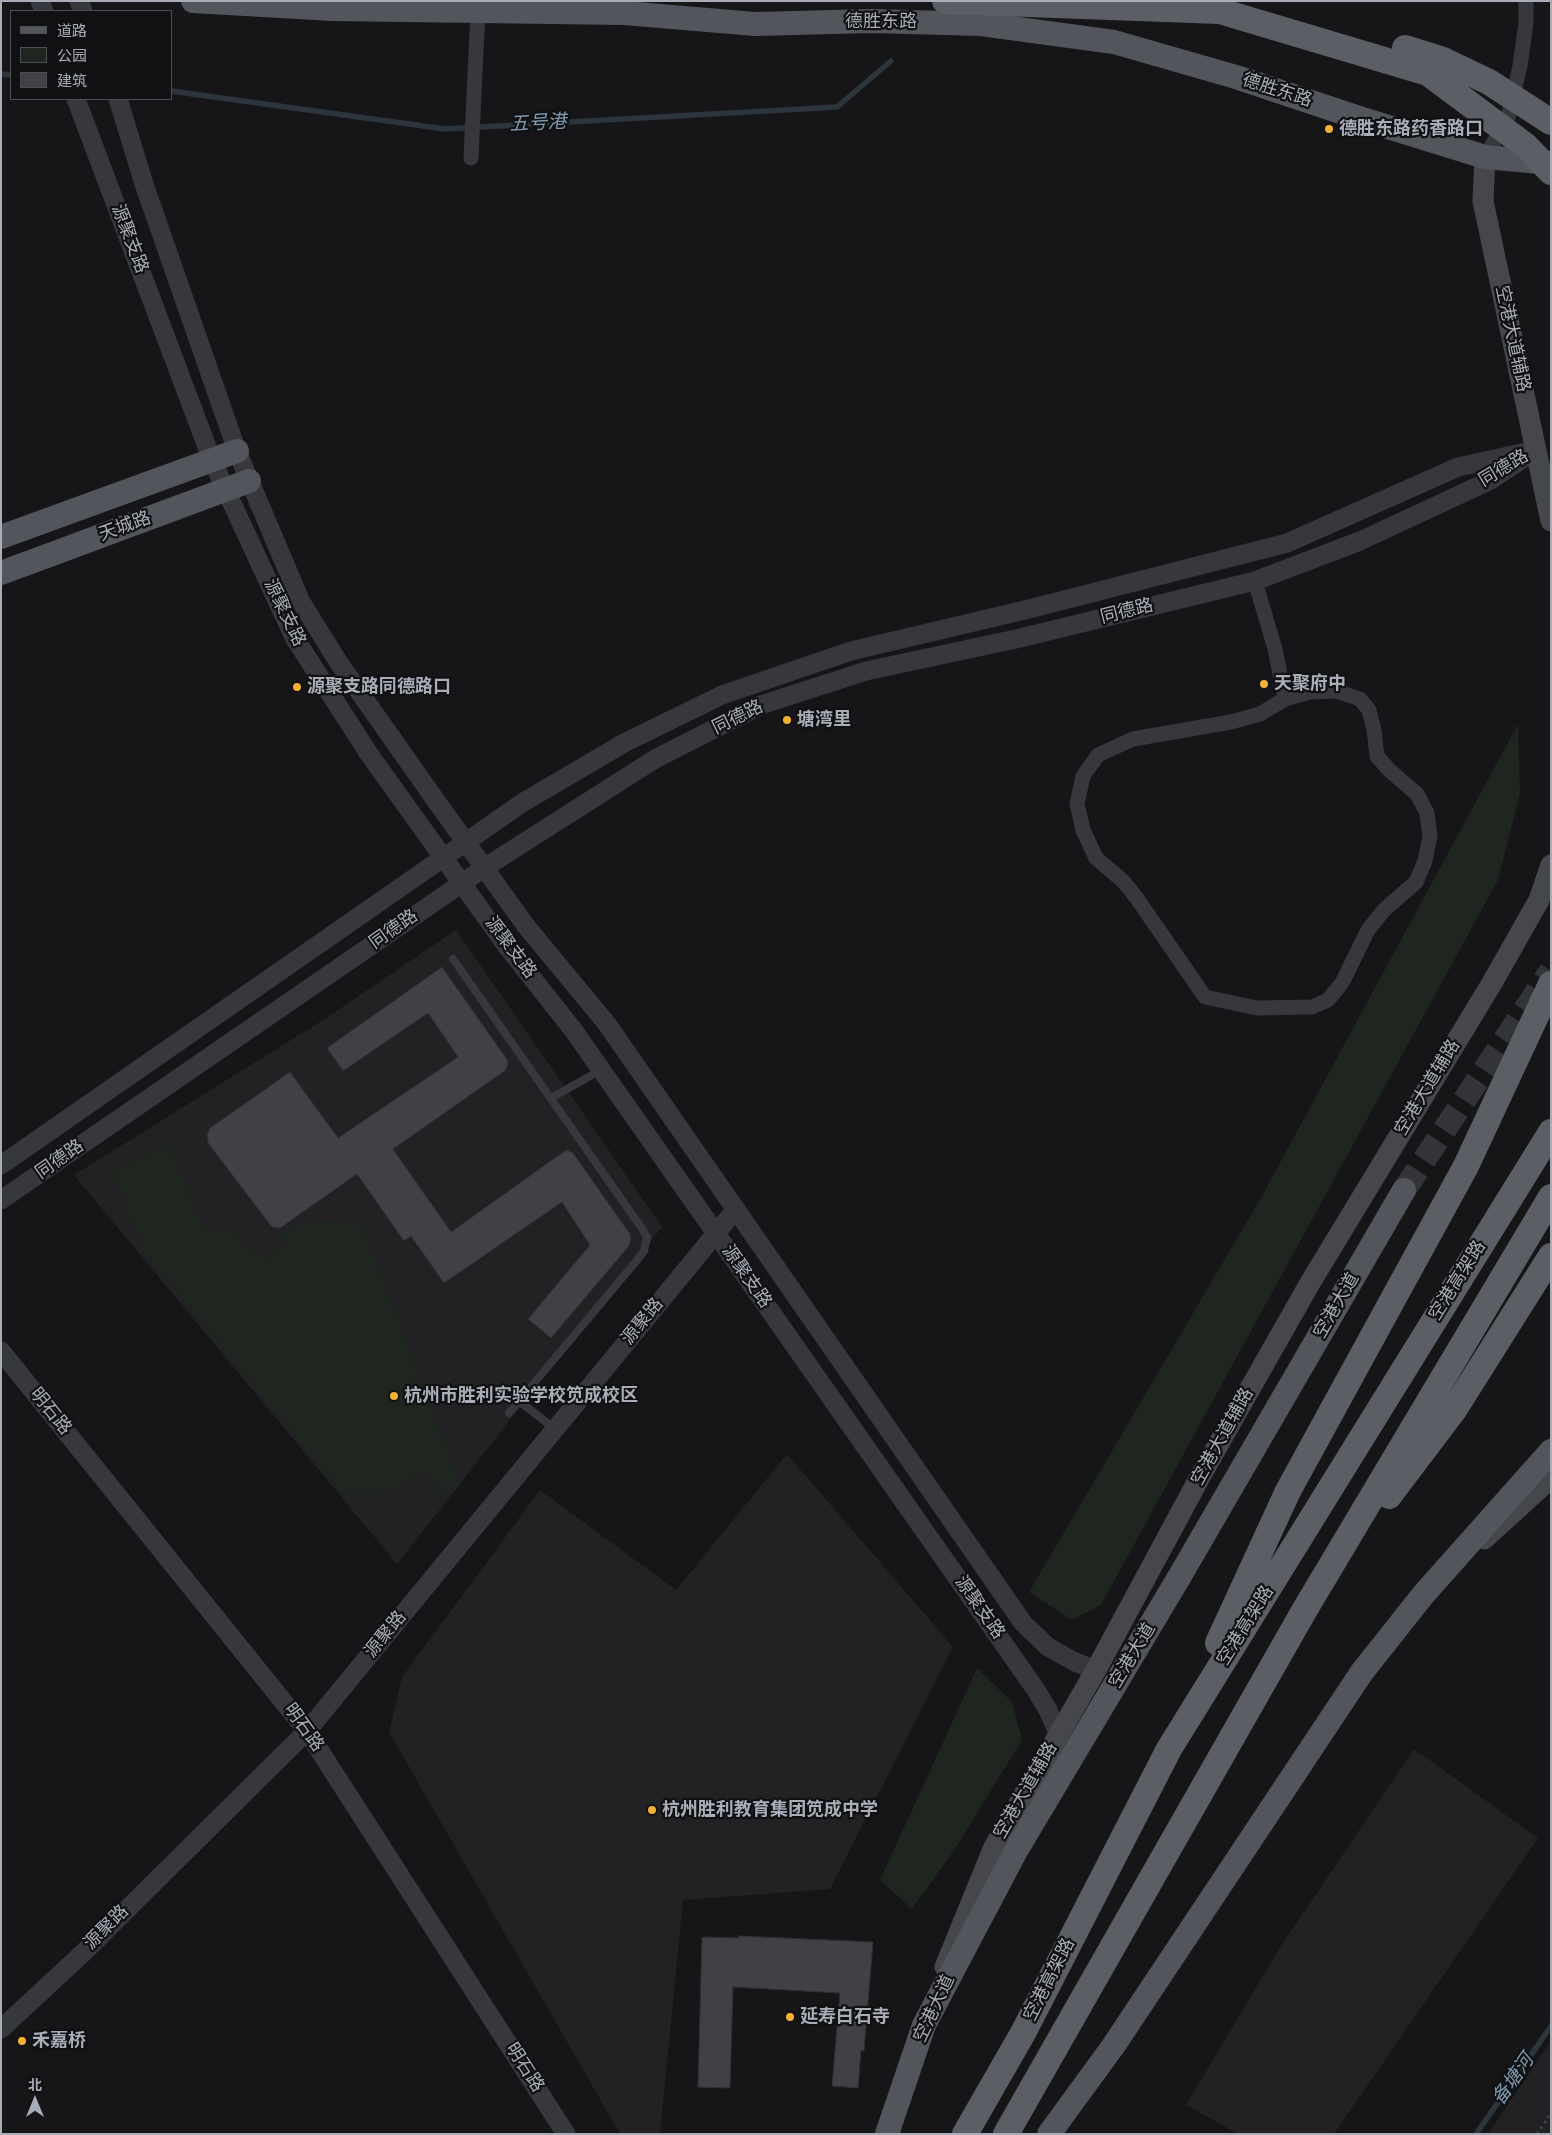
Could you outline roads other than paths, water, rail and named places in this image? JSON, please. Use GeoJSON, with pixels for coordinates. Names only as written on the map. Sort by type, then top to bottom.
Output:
{"type":"FeatureCollection","features":[{"type":"Feature","properties":{"kind":"highway"},"geometry":{"type":"LineString","coordinates":[[945,1],[1220,11],[1390,43],[1443,60],[1489,82],[1551,122]]}},
{"type":"Feature","properties":{"kind":"highway"},"geometry":{"type":"LineString","coordinates":[[1220,11],[1428,73],[1526,146],[1551,172]]}},
{"type":"Feature","properties":{"kind":"highway"},"geometry":{"type":"LineString","coordinates":[[1169,1749],[1288,1491],[1466,1166],[1551,984]]}},
{"type":"Feature","properties":{"kind":"highway","name":"空港高架路"},"geometry":{"type":"LineString","coordinates":[[965,2134],[1023,2033],[1169,1749],[1551,1132]]}},
{"type":"Feature","properties":{"kind":"highway","name":"空港高架路"},"geometry":{"type":"LineString","coordinates":[[1006,2134],[1304,1611],[1551,1197]]}},
{"type":"Feature","properties":{"kind":"highway"},"geometry":{"type":"LineString","coordinates":[[1304,1611],[1454,1410],[1551,1256]]}},
{"type":"Feature","properties":{"kind":"main road","name":"德胜东路"},"geometry":{"type":"LineString","coordinates":[[193,1],[333,9],[624,13],[755,24],[872,21],[982,24],[1114,42],[1236,77],[1485,157],[1551,163]]}},
{"type":"Feature","properties":{"kind":"main road","name":"空港大道辅路"},"geometry":{"type":"LineString","coordinates":[[1485,157],[1482,201],[1551,521]]}},
{"type":"Feature","properties":{"kind":"main road","name":"天城路"},"geometry":{"type":"LineString","coordinates":[[1,537],[237,451]]}},
{"type":"Feature","properties":{"kind":"main road","name":"天城路"},"geometry":{"type":"LineString","coordinates":[[1,573],[249,481]]}},
{"type":"Feature","properties":{"kind":"main road","name":"空港大道辅路"},"geometry":{"type":"LineString","coordinates":[[924,2025],[946,1962],[994,1847],[1096,1670],[1201,1475],[1310,1283],[1535,909],[1551,865]]}},
{"type":"Feature","properties":{"kind":"main road","name":"空港大道"},"geometry":{"type":"LineString","coordinates":[[888,2134],[924,2025],[1017,1850],[1176,1582],[1404,1190]]}},
{"type":"Feature","properties":{"kind":"main road"},"geometry":{"type":"LineString","coordinates":[[1049,2134],[1114,2045],[1362,1672],[1424,1595],[1551,1451]]}},
{"type":"Feature","properties":{"kind":"main road"},"geometry":{"type":"LineString","coordinates":[[1424,1595],[1551,1478]]}},
{"type":"Feature","properties":{"kind":"street"},"geometry":{"type":"LineString","coordinates":[[1485,157],[1508,118],[1520,66],[1526,22],[1526,1]]}},
{"type":"Feature","properties":{"kind":"street"},"geometry":{"type":"LineString","coordinates":[[471,158],[478,10]]}},
{"type":"Feature","properties":{"kind":"street","name":"源聚支路"},"geometry":{"type":"LineString","coordinates":[[76,100],[212,460],[294,637],[369,754],[506,945],[574,1031],[1036,1690],[1059,1734]]}},
{"type":"Feature","properties":{"kind":"street","name":"源聚支路"},"geometry":{"type":"LineString","coordinates":[[121,106],[144,184],[237,451],[301,602],[340,663],[465,842],[526,926],[607,1024],[1023,1624],[1048,1647],[1075,1662],[1096,1670]]}},
{"type":"Feature","properties":{"kind":"street","name":"同德路"},"geometry":{"type":"LineString","coordinates":[[1,1200],[484,868],[654,759],[761,705],[866,671],[1016,639],[1255,581],[1360,541],[1489,481],[1536,450]]}},
{"type":"Feature","properties":{"kind":"street","name":"同德路"},"geometry":{"type":"LineString","coordinates":[[1,1165],[522,803],[624,743],[722,695],[851,651],[1028,609],[1287,543],[1458,466],[1536,450]]}},
{"type":"Feature","properties":{"kind":"street"},"geometry":{"type":"LineString","coordinates":[[1255,581],[1275,649],[1284,699]]}},
{"type":"Feature","properties":{"kind":"street"},"geometry":{"type":"LineString","coordinates":[[1336,690],[1360,699],[1369,710],[1377,756],[1389,770],[1417,794],[1427,813],[1430,836],[1425,861],[1416,882],[1384,910],[1368,930],[1342,983],[1328,1000],[1312,1007],[1257,1008],[1205,997],[1123,881],[1096,858],[1083,830],[1077,804],[1083,776],[1098,755],[1133,739],[1231,722],[1260,714],[1284,699],[1310,692],[1336,690]]}},
{"type":"Feature","properties":{"kind":"street","name":"源聚路"},"geometry":{"type":"LineString","coordinates":[[1,2029],[84,1952],[307,1731],[736,1209]]}},
{"type":"Feature","properties":{"kind":"street","name":"明石路"},"geometry":{"type":"LineString","coordinates":[[1,1351],[307,1731],[566,2134]]}},
{"type":"Feature","properties":{"kind":"lane"},"geometry":{"type":"LineString","coordinates":[[453,959],[643,1230],[647,1243],[638,1259],[510,1413]]}},
{"type":"Feature","properties":{"kind":"lane"},"geometry":{"type":"LineString","coordinates":[[551,1098],[600,1070]]}},
{"type":"Feature","properties":{"kind":"lane"},"geometry":{"type":"LineString","coordinates":[[519,1401],[555,1429]]}},
{"type":"Feature","properties":{"kind":"waterway","name":"五号港"},"geometry":{"type":"LineString","coordinates":[[172,91],[445,129],[837,107],[891,61]]}},
{"type":"Feature","properties":{"kind":"waterway","name":"五号港"},"geometry":{"type":"LineString","coordinates":[[1,74],[10,75]]}},
{"type":"Feature","properties":{"kind":"waterway","name":"备塘河"},"geometry":{"type":"LineString","coordinates":[[1476,2134],[1551,2026]]}},
{"type":"Feature","properties":{"kind":"tunnel"},"geometry":{"type":"LineString","coordinates":[[1404,1190],[1551,971]]}},
{"type":"Feature","properties":{"kind":"place","name":"德胜东路药香路口"},"geometry":{"type":"Point","coordinates":[1329,129]}},
{"type":"Feature","properties":{"kind":"place","name":"天聚府中"},"geometry":{"type":"Point","coordinates":[1264,684]}},
{"type":"Feature","properties":{"kind":"place","name":"源聚支路同德路口"},"geometry":{"type":"Point","coordinates":[297,687]}},
{"type":"Feature","properties":{"kind":"place","name":"塘湾里"},"geometry":{"type":"Point","coordinates":[787,720]}},
{"type":"Feature","properties":{"kind":"place","name":"杭州市胜利实验学校笕成校区"},"geometry":{"type":"Point","coordinates":[394,1396]}},
{"type":"Feature","properties":{"kind":"place","name":"杭州胜利教育集团笕成中学"},"geometry":{"type":"Point","coordinates":[652,1810]}},
{"type":"Feature","properties":{"kind":"place","name":"延寿白石寺"},"geometry":{"type":"Point","coordinates":[790,2017]}},
{"type":"Feature","properties":{"kind":"place","name":"禾嘉桥"},"geometry":{"type":"Point","coordinates":[22,2041]}}]}
